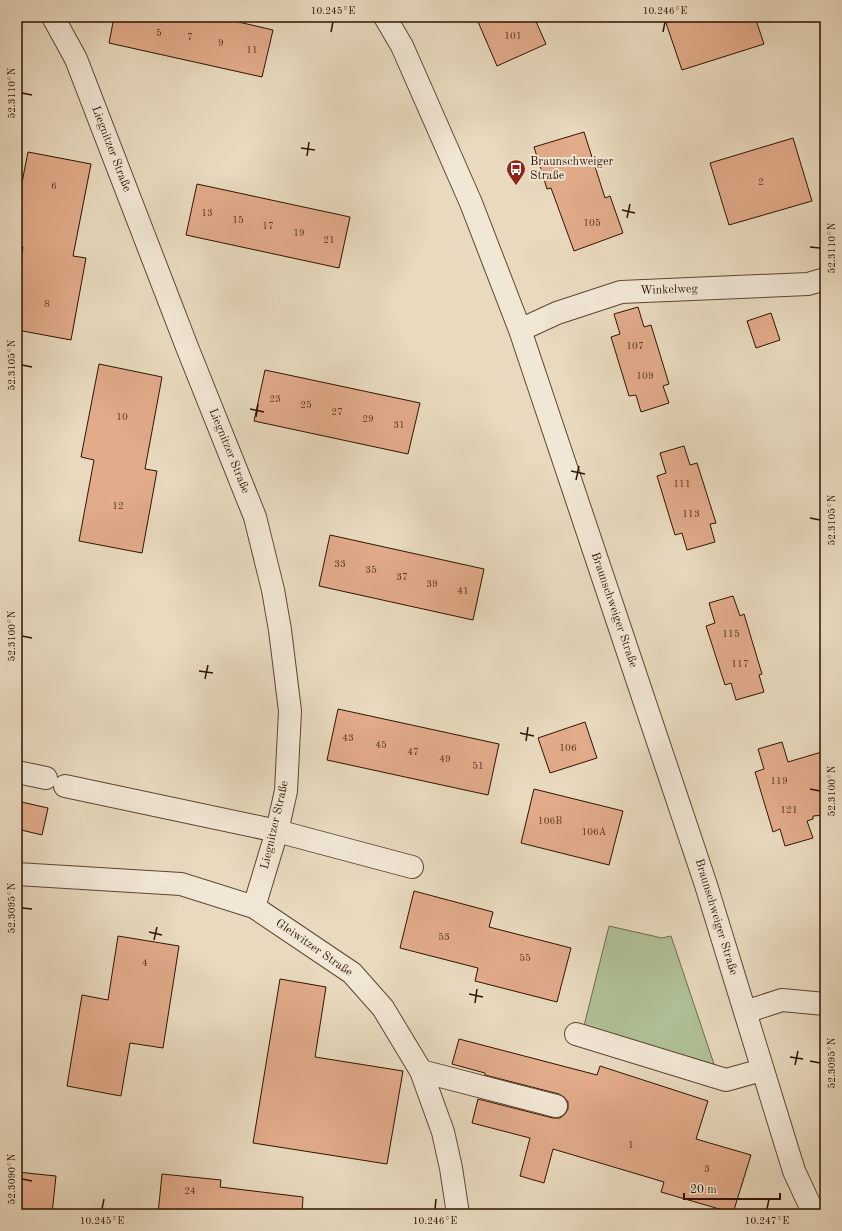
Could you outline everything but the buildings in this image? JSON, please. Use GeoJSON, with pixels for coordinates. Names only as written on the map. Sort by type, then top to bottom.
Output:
{"type":"FeatureCollection","features":[{"type":"Feature","properties":{"kind":"street","name":"Liegnitzer Straße"},"geometry":{"type":"LineString","coordinates":[[52,17],[76,60],[187,347],[255,517],[273,590],[280,630],[290,711],[286,791],[277,830],[254,907]]}},
{"type":"Feature","properties":{"kind":"street","name":"Braunschweiger Straße"},"geometry":{"type":"LineString","coordinates":[[384,17],[402,46],[471,203],[520,330],[706,885],[794,1171],[814,1214]]}},
{"type":"Feature","properties":{"kind":"street","name":"Winkelweg"},"geometry":{"type":"LineString","coordinates":[[520,330],[557,314],[621,292],[808,284],[825,279]]}},
{"type":"Feature","properties":{"kind":"street"},"geometry":{"type":"LineString","coordinates":[[17,772],[56,782],[277,830],[412,867]]}},
{"type":"Feature","properties":{"kind":"street","name":"Gleiwitzer Straße"},"geometry":{"type":"LineString","coordinates":[[17,874],[181,884],[254,907],[352,973],[383,1008],[422,1071],[443,1132],[451,1168],[458,1214]]}},
{"type":"Feature","properties":{"kind":"street"},"geometry":{"type":"LineString","coordinates":[[745,1012],[782,1000],[825,1004]]}},
{"type":"Feature","properties":{"kind":"street"},"geometry":{"type":"LineString","coordinates":[[576,1034],[726,1080],[762,1070]]}},
{"type":"Feature","properties":{"kind":"street"},"geometry":{"type":"LineString","coordinates":[[422,1071],[556,1106]]}},
{"type":"Feature","properties":{"kind":"green space"},"geometry":{"type":"Polygon","coordinates":[[[609,926],[662,938],[671,936],[714,1064],[584,1026],[609,926]]]}},
{"type":"Feature","properties":{"kind":"place","name":"Braunschweiger Straße"},"geometry":{"type":"Point","coordinates":[516,186]}}]}
